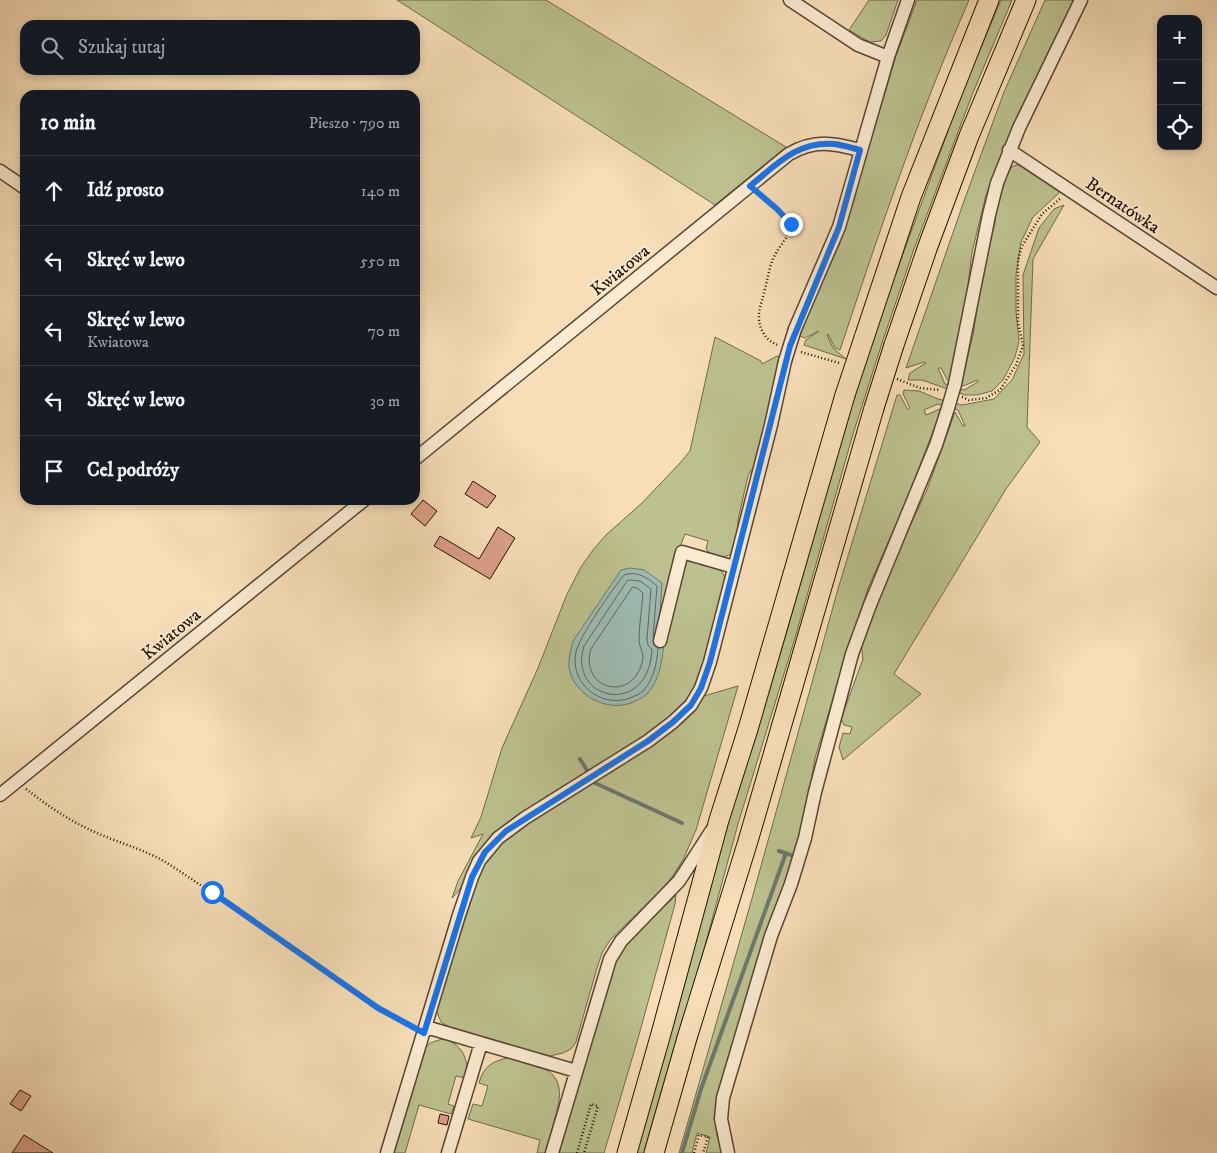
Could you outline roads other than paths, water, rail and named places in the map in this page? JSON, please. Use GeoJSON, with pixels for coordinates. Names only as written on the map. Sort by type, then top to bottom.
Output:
{"type":"FeatureCollection","features":[{"type":"Feature","properties":{"kind":"highway"},"geometry":{"type":"LineString","coordinates":[[626,1153],[662,1030],[719,820],[748,730],[845,395],[912,197],[988,0]]}},
{"type":"Feature","properties":{"kind":"highway"},"geometry":{"type":"LineString","coordinates":[[654,1153],[894,345],[969,136],[1026,0]]}},
{"type":"Feature","properties":{"kind":"street"},"geometry":{"type":"LineString","coordinates":[[790,0],[858,45],[888,57]]}},
{"type":"Feature","properties":{"kind":"street"},"geometry":{"type":"LineString","coordinates":[[387,1153],[472,877],[485,852],[506,831],[648,741],[691,705],[701,688],[710,662],[785,361],[795,330],[814,290],[839,227],[888,57],[908,0]]}},
{"type":"Feature","properties":{"kind":"street"},"geometry":{"type":"LineString","coordinates":[[728,1153],[721,1119],[723,1098],[770,936],[791,884],[805,838],[815,792],[852,654],[870,605],[936,445],[948,408],[958,390],[989,215],[997,183],[1010,150],[1081,0]]}},
{"type":"Feature","properties":{"kind":"street","name":"Kwiatowa"},"geometry":{"type":"LineString","coordinates":[[420,455],[789,154],[816,144],[836,144],[860,150]]}},
{"type":"Feature","properties":{"kind":"street","name":"Bernatówka"},"geometry":{"type":"LineString","coordinates":[[1010,150],[1217,288]]}},
{"type":"Feature","properties":{"kind":"street"},"geometry":{"type":"LineString","coordinates":[[0,171],[20,185]]}},
{"type":"Feature","properties":{"kind":"street","name":"Kwiatowa"},"geometry":{"type":"LineString","coordinates":[[0,795],[358,505]]}},
{"type":"Feature","properties":{"kind":"street"},"geometry":{"type":"LineString","coordinates":[[660,641],[682,552],[734,567]]}},
{"type":"Feature","properties":{"kind":"street"},"geometry":{"type":"LineString","coordinates":[[552,1153],[610,959],[621,941],[679,880],[719,820]]}},
{"type":"Feature","properties":{"kind":"street"},"geometry":{"type":"LineString","coordinates":[[425,1030],[481,1043],[576,1071]]}},
{"type":"Feature","properties":{"kind":"street"},"geometry":{"type":"LineString","coordinates":[[448,1153],[481,1043]]}},
{"type":"Feature","properties":{"kind":"water"},"geometry":{"type":"Polygon","coordinates":[[[630,568],[644,570],[662,583],[658,640],[664,643],[660,669],[648,693],[631,703],[611,705],[592,699],[577,686],[569,668],[569,658],[573,641],[621,570],[630,568]]]}},
{"type":"Feature","properties":{"kind":"waterway"},"geometry":{"type":"LineString","coordinates":[[580,759],[595,783],[682,823]]}},
{"type":"Feature","properties":{"kind":"waterway"},"geometry":{"type":"LineString","coordinates":[[779,851],[791,855]]}},
{"type":"Feature","properties":{"kind":"waterway"},"geometry":{"type":"LineString","coordinates":[[682,1153],[701,1089],[786,853]]}}]}
